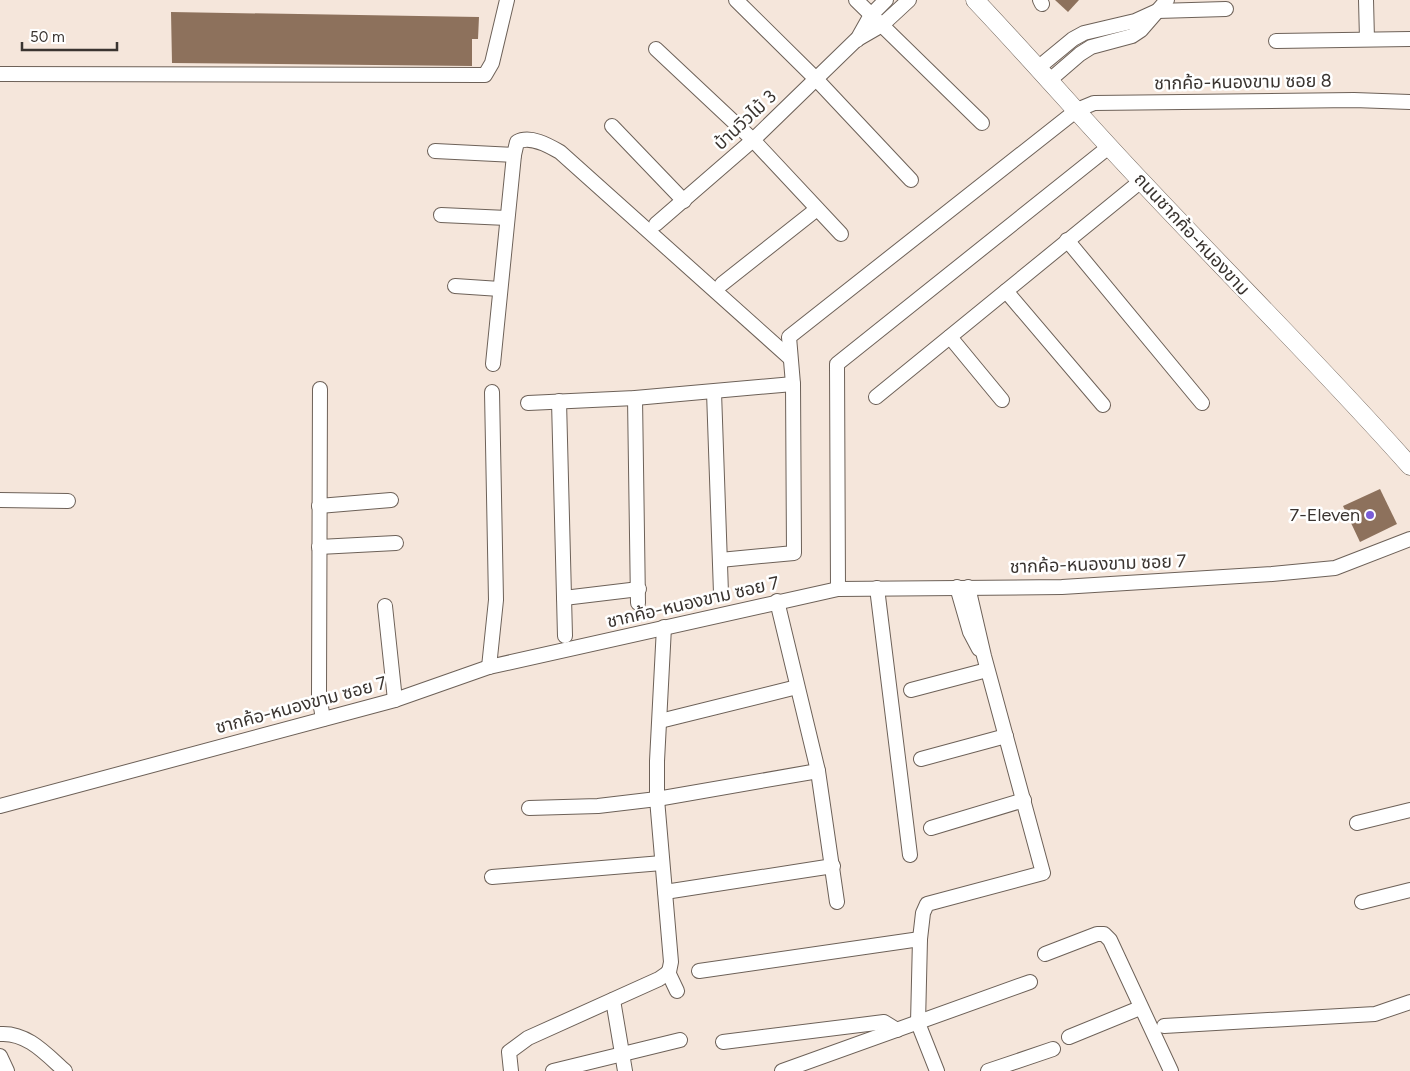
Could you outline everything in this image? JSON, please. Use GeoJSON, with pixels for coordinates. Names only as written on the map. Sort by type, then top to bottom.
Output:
{"type":"FeatureCollection","features":[{"type":"Feature","properties":{"kind":"street"},"geometry":{"type":"LineString","coordinates":[[0,74],[485,75],[492,63],[507,0]]}},
{"type":"Feature","properties":{"kind":"street"},"geometry":{"type":"LineString","coordinates":[[736,0],[816,80],[911,180]]}},
{"type":"Feature","properties":{"kind":"street"},"geometry":{"type":"LineString","coordinates":[[856,0],[982,123]]}},
{"type":"Feature","properties":{"kind":"street","name":"บ้านวิวไม้ 3"},"geometry":{"type":"LineString","coordinates":[[856,40],[871,14],[886,0]]}},
{"type":"Feature","properties":{"kind":"street","name":"บ้านวิวไม้ 3"},"geometry":{"type":"LineString","coordinates":[[656,224],[753,140],[856,40],[882,25],[909,0]]}},
{"type":"Feature","properties":{"kind":"street","name":"ถนนชากค้อ-หนองขาม"},"geometry":{"type":"LineString","coordinates":[[975,0],[1045,73],[1141,181],[1337,384],[1410,466]]}},
{"type":"Feature","properties":{"kind":"street"},"geometry":{"type":"LineString","coordinates":[[1157,11],[1167,0]]}},
{"type":"Feature","properties":{"kind":"street"},"geometry":{"type":"LineString","coordinates":[[1366,0],[1367,39]]}},
{"type":"Feature","properties":{"kind":"street"},"geometry":{"type":"LineString","coordinates":[[1045,73],[1073,39],[1084,33],[1135,21],[1157,11],[1226,9]]}},
{"type":"Feature","properties":{"kind":"street"},"geometry":{"type":"LineString","coordinates":[[1276,41],[1410,39]]}},
{"type":"Feature","properties":{"kind":"street"},"geometry":{"type":"LineString","coordinates":[[656,49],[753,140],[841,234]]}},
{"type":"Feature","properties":{"kind":"street","name":"ชากค้อ-หนองขาม ซอย 8"},"geometry":{"type":"LineString","coordinates":[[1077,110],[1094,103],[1354,100],[1410,102]]}},
{"type":"Feature","properties":{"kind":"street"},"geometry":{"type":"LineString","coordinates":[[720,560],[794,553],[793,384],[789,336],[1077,110]]}},
{"type":"Feature","properties":{"kind":"street"},"geometry":{"type":"LineString","coordinates":[[612,126],[684,201]]}},
{"type":"Feature","properties":{"kind":"street"},"geometry":{"type":"LineString","coordinates":[[493,364],[514,155],[517,142],[525,140],[540,142],[560,152],[790,358]]}},
{"type":"Feature","properties":{"kind":"street"},"geometry":{"type":"LineString","coordinates":[[838,588],[837,364],[1110,146]]}},
{"type":"Feature","properties":{"kind":"street"},"geometry":{"type":"LineString","coordinates":[[435,151],[514,155]]}},
{"type":"Feature","properties":{"kind":"street"},"geometry":{"type":"LineString","coordinates":[[876,397],[1141,181]]}},
{"type":"Feature","properties":{"kind":"street"},"geometry":{"type":"LineString","coordinates":[[722,284],[817,209]]}},
{"type":"Feature","properties":{"kind":"street"},"geometry":{"type":"LineString","coordinates":[[441,214],[508,218]]}},
{"type":"Feature","properties":{"kind":"street"},"geometry":{"type":"LineString","coordinates":[[1067,240],[1202,404]]}},
{"type":"Feature","properties":{"kind":"street"},"geometry":{"type":"LineString","coordinates":[[455,286],[500,289]]}},
{"type":"Feature","properties":{"kind":"street"},"geometry":{"type":"LineString","coordinates":[[1006,291],[1103,404]]}},
{"type":"Feature","properties":{"kind":"street"},"geometry":{"type":"LineString","coordinates":[[950,337],[1002,400]]}},
{"type":"Feature","properties":{"kind":"street"},"geometry":{"type":"LineString","coordinates":[[528,403],[635,398],[793,384]]}},
{"type":"Feature","properties":{"kind":"street"},"geometry":{"type":"LineString","coordinates":[[320,389],[319,695],[323,719]]}},
{"type":"Feature","properties":{"kind":"street"},"geometry":{"type":"LineString","coordinates":[[489,667],[496,600],[492,392]]}},
{"type":"Feature","properties":{"kind":"street"},"geometry":{"type":"LineString","coordinates":[[714,392],[721,593]]}},
{"type":"Feature","properties":{"kind":"street"},"geometry":{"type":"LineString","coordinates":[[564,598],[638,596],[635,398]]}},
{"type":"Feature","properties":{"kind":"street"},"geometry":{"type":"LineString","coordinates":[[559,401],[565,636]]}},
{"type":"Feature","properties":{"kind":"street"},"geometry":{"type":"LineString","coordinates":[[0,500],[68,501]]}},
{"type":"Feature","properties":{"kind":"street"},"geometry":{"type":"LineString","coordinates":[[319,506],[391,500]]}},
{"type":"Feature","properties":{"kind":"street","name":"ชากค้อ-หนองขาม ซอย 7"},"geometry":{"type":"LineString","coordinates":[[0,806],[394,700],[489,667],[838,588],[1062,587],[1281,574],[1335,568],[1410,539]]}},
{"type":"Feature","properties":{"kind":"street"},"geometry":{"type":"LineString","coordinates":[[319,547],[396,542]]}},
{"type":"Feature","properties":{"kind":"street"},"geometry":{"type":"LineString","coordinates":[[937,1071],[918,1022],[920,939],[923,913],[927,904],[1043,873],[984,656],[963,587]]}},
{"type":"Feature","properties":{"kind":"street"},"geometry":{"type":"LineString","coordinates":[[877,588],[910,855]]}},
{"type":"Feature","properties":{"kind":"street"},"geometry":{"type":"LineString","coordinates":[[776,601],[818,771],[837,902]]}},
{"type":"Feature","properties":{"kind":"street"},"geometry":{"type":"LineString","coordinates":[[386,606],[394,700]]}},
{"type":"Feature","properties":{"kind":"street"},"geometry":{"type":"LineString","coordinates":[[511,1071],[509,1052],[528,1038],[609,1003],[668,972],[672,962],[657,799],[657,761],[664,627]]}},
{"type":"Feature","properties":{"kind":"street"},"geometry":{"type":"LineString","coordinates":[[911,690],[987,670]]}},
{"type":"Feature","properties":{"kind":"street"},"geometry":{"type":"LineString","coordinates":[[660,721],[797,687]]}},
{"type":"Feature","properties":{"kind":"street"},"geometry":{"type":"LineString","coordinates":[[921,759],[1006,736]]}},
{"type":"Feature","properties":{"kind":"street"},"geometry":{"type":"LineString","coordinates":[[529,808],[598,806],[657,799],[818,771]]}},
{"type":"Feature","properties":{"kind":"street"},"geometry":{"type":"LineString","coordinates":[[931,828],[1024,800]]}},
{"type":"Feature","properties":{"kind":"street"},"geometry":{"type":"LineString","coordinates":[[1357,823],[1410,810]]}},
{"type":"Feature","properties":{"kind":"street"},"geometry":{"type":"LineString","coordinates":[[492,877],[662,863]]}},
{"type":"Feature","properties":{"kind":"street"},"geometry":{"type":"LineString","coordinates":[[665,892],[832,866]]}},
{"type":"Feature","properties":{"kind":"street"},"geometry":{"type":"LineString","coordinates":[[1362,902],[1410,890]]}},
{"type":"Feature","properties":{"kind":"street"},"geometry":{"type":"LineString","coordinates":[[1045,954],[1097,934],[1104,934],[1110,940],[1170,1071]]}},
{"type":"Feature","properties":{"kind":"street"},"geometry":{"type":"LineString","coordinates":[[699,972],[920,939]]}},
{"type":"Feature","properties":{"kind":"street"},"geometry":{"type":"LineString","coordinates":[[668,972],[677,991]]}},
{"type":"Feature","properties":{"kind":"street"},"geometry":{"type":"LineString","coordinates":[[782,1071],[1030,982]]}},
{"type":"Feature","properties":{"kind":"street"},"geometry":{"type":"LineString","coordinates":[[1164,1026],[1375,1014],[1410,1002]]}},
{"type":"Feature","properties":{"kind":"street"},"geometry":{"type":"LineString","coordinates":[[609,1003],[626,1071]]}},
{"type":"Feature","properties":{"kind":"street"},"geometry":{"type":"LineString","coordinates":[[1069,1037],[1140,1008]]}},
{"type":"Feature","properties":{"kind":"street"},"geometry":{"type":"LineString","coordinates":[[723,1042],[884,1022],[896,1030]]}},
{"type":"Feature","properties":{"kind":"street"},"geometry":{"type":"LineString","coordinates":[[0,1034],[9,1033],[36,1045],[65,1071]]}},
{"type":"Feature","properties":{"kind":"street"},"geometry":{"type":"LineString","coordinates":[[553,1071],[680,1040]]}},
{"type":"Feature","properties":{"kind":"street"},"geometry":{"type":"LineString","coordinates":[[988,1071],[1053,1049]]}},
{"type":"Feature","properties":{"kind":"street"},"geometry":{"type":"LineString","coordinates":[[0,1056],[7,1071]]}},
{"type":"Feature","properties":{"kind":"building"},"geometry":{"type":"Polygon","coordinates":[[[1055,0],[1079,0],[1068,12],[1055,0]]]}},
{"type":"Feature","properties":{"kind":"building"},"geometry":{"type":"Polygon","coordinates":[[[171,12],[479,17],[478,39],[472,39],[472,66],[172,63],[171,12]]]}},
{"type":"Feature","properties":{"kind":"building","name":"7-Eleven"},"geometry":{"type":"Polygon","coordinates":[[[1380,489],[1397,524],[1360,542],[1343,506],[1380,489]]]}},
{"type":"Feature","properties":{"kind":"place","name":"7-Eleven"},"geometry":{"type":"Point","coordinates":[1370,515]}}]}
